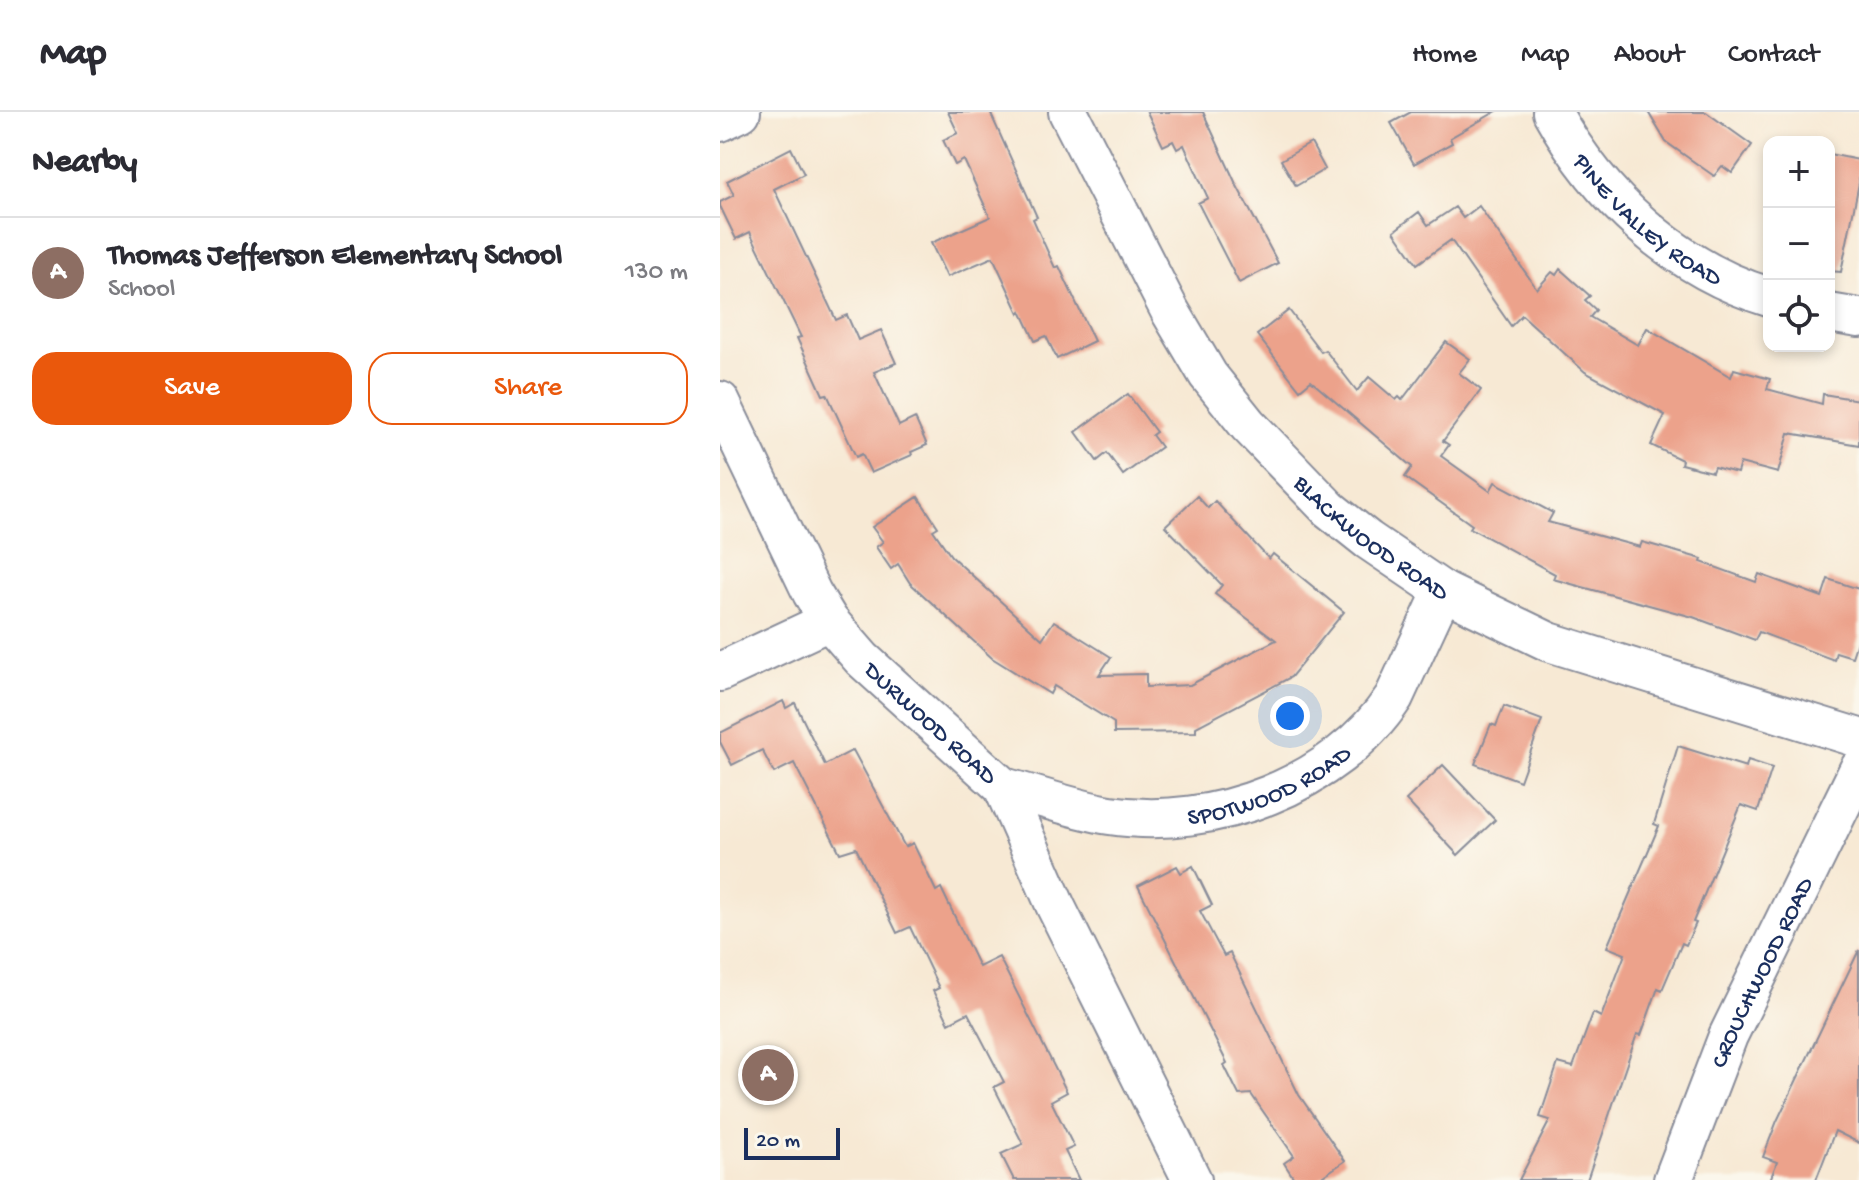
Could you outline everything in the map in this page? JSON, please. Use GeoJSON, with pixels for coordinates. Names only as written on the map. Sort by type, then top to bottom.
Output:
{"type":"FeatureCollection","features":[{"type":"Feature","properties":{"kind":"street"},"geometry":{"type":"LineString","coordinates":[[720,122],[741,112]]}},
{"type":"Feature","properties":{"kind":"street","name":"BLACKWOOD ROAD"},"geometry":{"type":"LineString","coordinates":[[1068,112],[1176,321],[1208,375],[1230,404],[1329,509],[1368,540],[1443,591],[1549,642],[1859,738]]}},
{"type":"Feature","properties":{"kind":"street","name":"PINE VALLEY ROAD"},"geometry":{"type":"LineString","coordinates":[[1552,112],[1599,184],[1651,232],[1699,268],[1763,295]]}},
{"type":"Feature","properties":{"kind":"street"},"geometry":{"type":"LineString","coordinates":[[1835,314],[1859,318]]}},
{"type":"Feature","properties":{"kind":"street","name":"DURWOOD ROAD"},"geometry":{"type":"LineString","coordinates":[[720,401],[812,593],[829,621],[862,659],[911,706],[1003,787],[1056,907],[1192,1180]]}},
{"type":"Feature","properties":{"kind":"street","name":"SPOTWOOD ROAD"},"geometry":{"type":"LineString","coordinates":[[1003,787],[1071,807],[1146,818],[1223,808],[1287,786],[1333,760],[1361,737],[1386,710],[1443,591]]}},
{"type":"Feature","properties":{"kind":"street"},"geometry":{"type":"LineString","coordinates":[[720,672],[829,621]]}},
{"type":"Feature","properties":{"kind":"street","name":"CROUCHWOOD ROAD"},"geometry":{"type":"LineString","coordinates":[[1673,1180],[1728,1036],[1859,769]]}},
{"type":"Feature","properties":{"kind":"building"},"geometry":{"type":"Polygon","coordinates":[[[948,112],[990,112],[1037,217],[1033,219],[1055,268],[1059,266],[1094,341],[1057,359],[1046,336],[1035,341],[993,257],[947,277],[931,243],[990,217],[964,160],[955,165],[943,140],[958,133],[948,112]]]}},
{"type":"Feature","properties":{"kind":"building"},"geometry":{"type":"Polygon","coordinates":[[[1147,112],[1203,112],[1236,184],[1278,263],[1239,283],[1198,203],[1208,198],[1184,145],[1177,149],[1173,141],[1163,146],[1147,112]]]}},
{"type":"Feature","properties":{"kind":"building"},"geometry":{"type":"Polygon","coordinates":[[[1411,112],[1495,112],[1450,138],[1452,143],[1414,164],[1391,123],[1411,112]]]}},
{"type":"Feature","properties":{"kind":"building"},"geometry":{"type":"Polygon","coordinates":[[[1648,112],[1706,112],[1752,145],[1732,173],[1722,166],[1714,176],[1666,142],[1648,112]]]}},
{"type":"Feature","properties":{"kind":"building"},"geometry":{"type":"Polygon","coordinates":[[[1311,143],[1325,169],[1296,186],[1281,160],[1311,143]]]}},
{"type":"Feature","properties":{"kind":"building"},"geometry":{"type":"Polygon","coordinates":[[[791,148],[804,174],[774,189],[836,320],[847,315],[858,340],[881,330],[896,363],[874,372],[899,426],[915,418],[927,445],[871,473],[862,454],[856,457],[827,394],[823,395],[797,338],[801,337],[750,232],[736,239],[720,206],[720,202],[734,195],[727,181],[791,148]]]}},
{"type":"Feature","properties":{"kind":"building"},"geometry":{"type":"Polygon","coordinates":[[[1835,155],[1859,160],[1859,183],[1841,272],[1835,272],[1835,155]]]}},
{"type":"Feature","properties":{"kind":"building"},"geometry":{"type":"Polygon","coordinates":[[[1479,206],[1537,289],[1552,272],[1556,275],[1560,269],[1590,296],[1585,300],[1596,310],[1590,317],[1638,345],[1647,328],[1731,377],[1734,369],[1770,379],[1767,389],[1822,404],[1823,394],[1859,400],[1859,445],[1789,433],[1778,473],[1740,463],[1737,473],[1714,467],[1712,472],[1681,464],[1682,460],[1651,445],[1665,415],[1585,372],[1522,315],[1511,326],[1451,240],[1417,264],[1394,231],[1419,212],[1428,225],[1455,207],[1463,218],[1479,206]]]}},
{"type":"Feature","properties":{"kind":"building"},"geometry":{"type":"Polygon","coordinates":[[[1289,310],[1321,352],[1325,350],[1357,391],[1369,377],[1396,400],[1399,397],[1402,400],[1446,342],[1470,359],[1459,373],[1481,390],[1443,441],[1449,445],[1441,456],[1490,491],[1495,482],[1553,513],[1548,522],[1640,547],[1642,542],[1702,559],[1701,562],[1756,582],[1759,574],[1822,597],[1828,579],[1859,589],[1859,636],[1852,657],[1836,652],[1834,660],[1759,632],[1755,640],[1693,617],[1553,579],[1555,574],[1470,528],[1472,525],[1405,477],[1412,467],[1311,381],[1300,390],[1257,335],[1289,310]]]}},
{"type":"Feature","properties":{"kind":"building"},"geometry":{"type":"Polygon","coordinates":[[[1128,394],[1156,432],[1152,435],[1161,447],[1123,475],[1107,453],[1097,461],[1076,432],[1128,394]]]}},
{"type":"Feature","properties":{"kind":"building"},"geometry":{"type":"Polygon","coordinates":[[[1197,496],[1208,508],[1215,501],[1269,559],[1273,554],[1344,612],[1291,677],[1196,727],[1196,732],[1114,733],[1114,723],[1054,686],[1050,694],[992,658],[910,583],[898,564],[891,569],[876,547],[883,542],[872,527],[918,497],[938,527],[933,530],[951,556],[1042,639],[1054,621],[1111,657],[1099,675],[1146,674],[1146,687],[1190,685],[1276,640],[1215,594],[1222,585],[1165,526],[1197,496]]]}},
{"type":"Feature","properties":{"kind":"building"},"geometry":{"type":"Polygon","coordinates":[[[783,701],[786,708],[795,703],[825,765],[853,750],[905,847],[913,843],[936,891],[941,888],[979,967],[999,957],[1067,1092],[1051,1101],[1074,1147],[1065,1151],[1079,1180],[1014,1180],[1001,1154],[1023,1144],[994,1087],[1004,1082],[968,1013],[949,1023],[933,991],[939,988],[910,927],[897,933],[856,848],[840,853],[794,763],[774,773],[762,750],[732,765],[720,742],[720,733],[783,701]]]}},
{"type":"Feature","properties":{"kind":"building"},"geometry":{"type":"Polygon","coordinates":[[[1504,706],[1542,720],[1520,781],[1475,764],[1491,724],[1496,726],[1504,706]]]}},
{"type":"Feature","properties":{"kind":"building"},"geometry":{"type":"Polygon","coordinates":[[[1678,746],[1746,767],[1748,760],[1772,768],[1758,811],[1741,805],[1693,922],[1696,923],[1686,945],[1682,943],[1662,990],[1658,988],[1641,1035],[1637,1034],[1587,1180],[1519,1180],[1550,1120],[1540,1117],[1558,1063],[1573,1067],[1593,1013],[1601,1017],[1625,954],[1607,947],[1659,826],[1654,824],[1678,746]]]}},
{"type":"Feature","properties":{"kind":"building"},"geometry":{"type":"Polygon","coordinates":[[[1443,765],[1495,820],[1458,855],[1406,800],[1443,765]]]}},
{"type":"Feature","properties":{"kind":"building"},"geometry":{"type":"Polygon","coordinates":[[[1177,866],[1181,873],[1193,866],[1212,905],[1200,911],[1224,956],[1230,953],[1299,1095],[1345,1161],[1317,1180],[1295,1180],[1284,1163],[1294,1156],[1251,1094],[1239,1095],[1224,1065],[1227,1063],[1138,886],[1177,866]]]}},
{"type":"Feature","properties":{"kind":"building"},"geometry":{"type":"Polygon","coordinates":[[[1859,950],[1859,1143],[1835,1131],[1816,1180],[1770,1180],[1777,1162],[1763,1157],[1777,1121],[1859,950]]]}},
{"type":"Feature","properties":{"kind":"place","name":"Thomas Jefferson Elementary School"},"geometry":{"type":"Point","coordinates":[768,1075]}}]}
